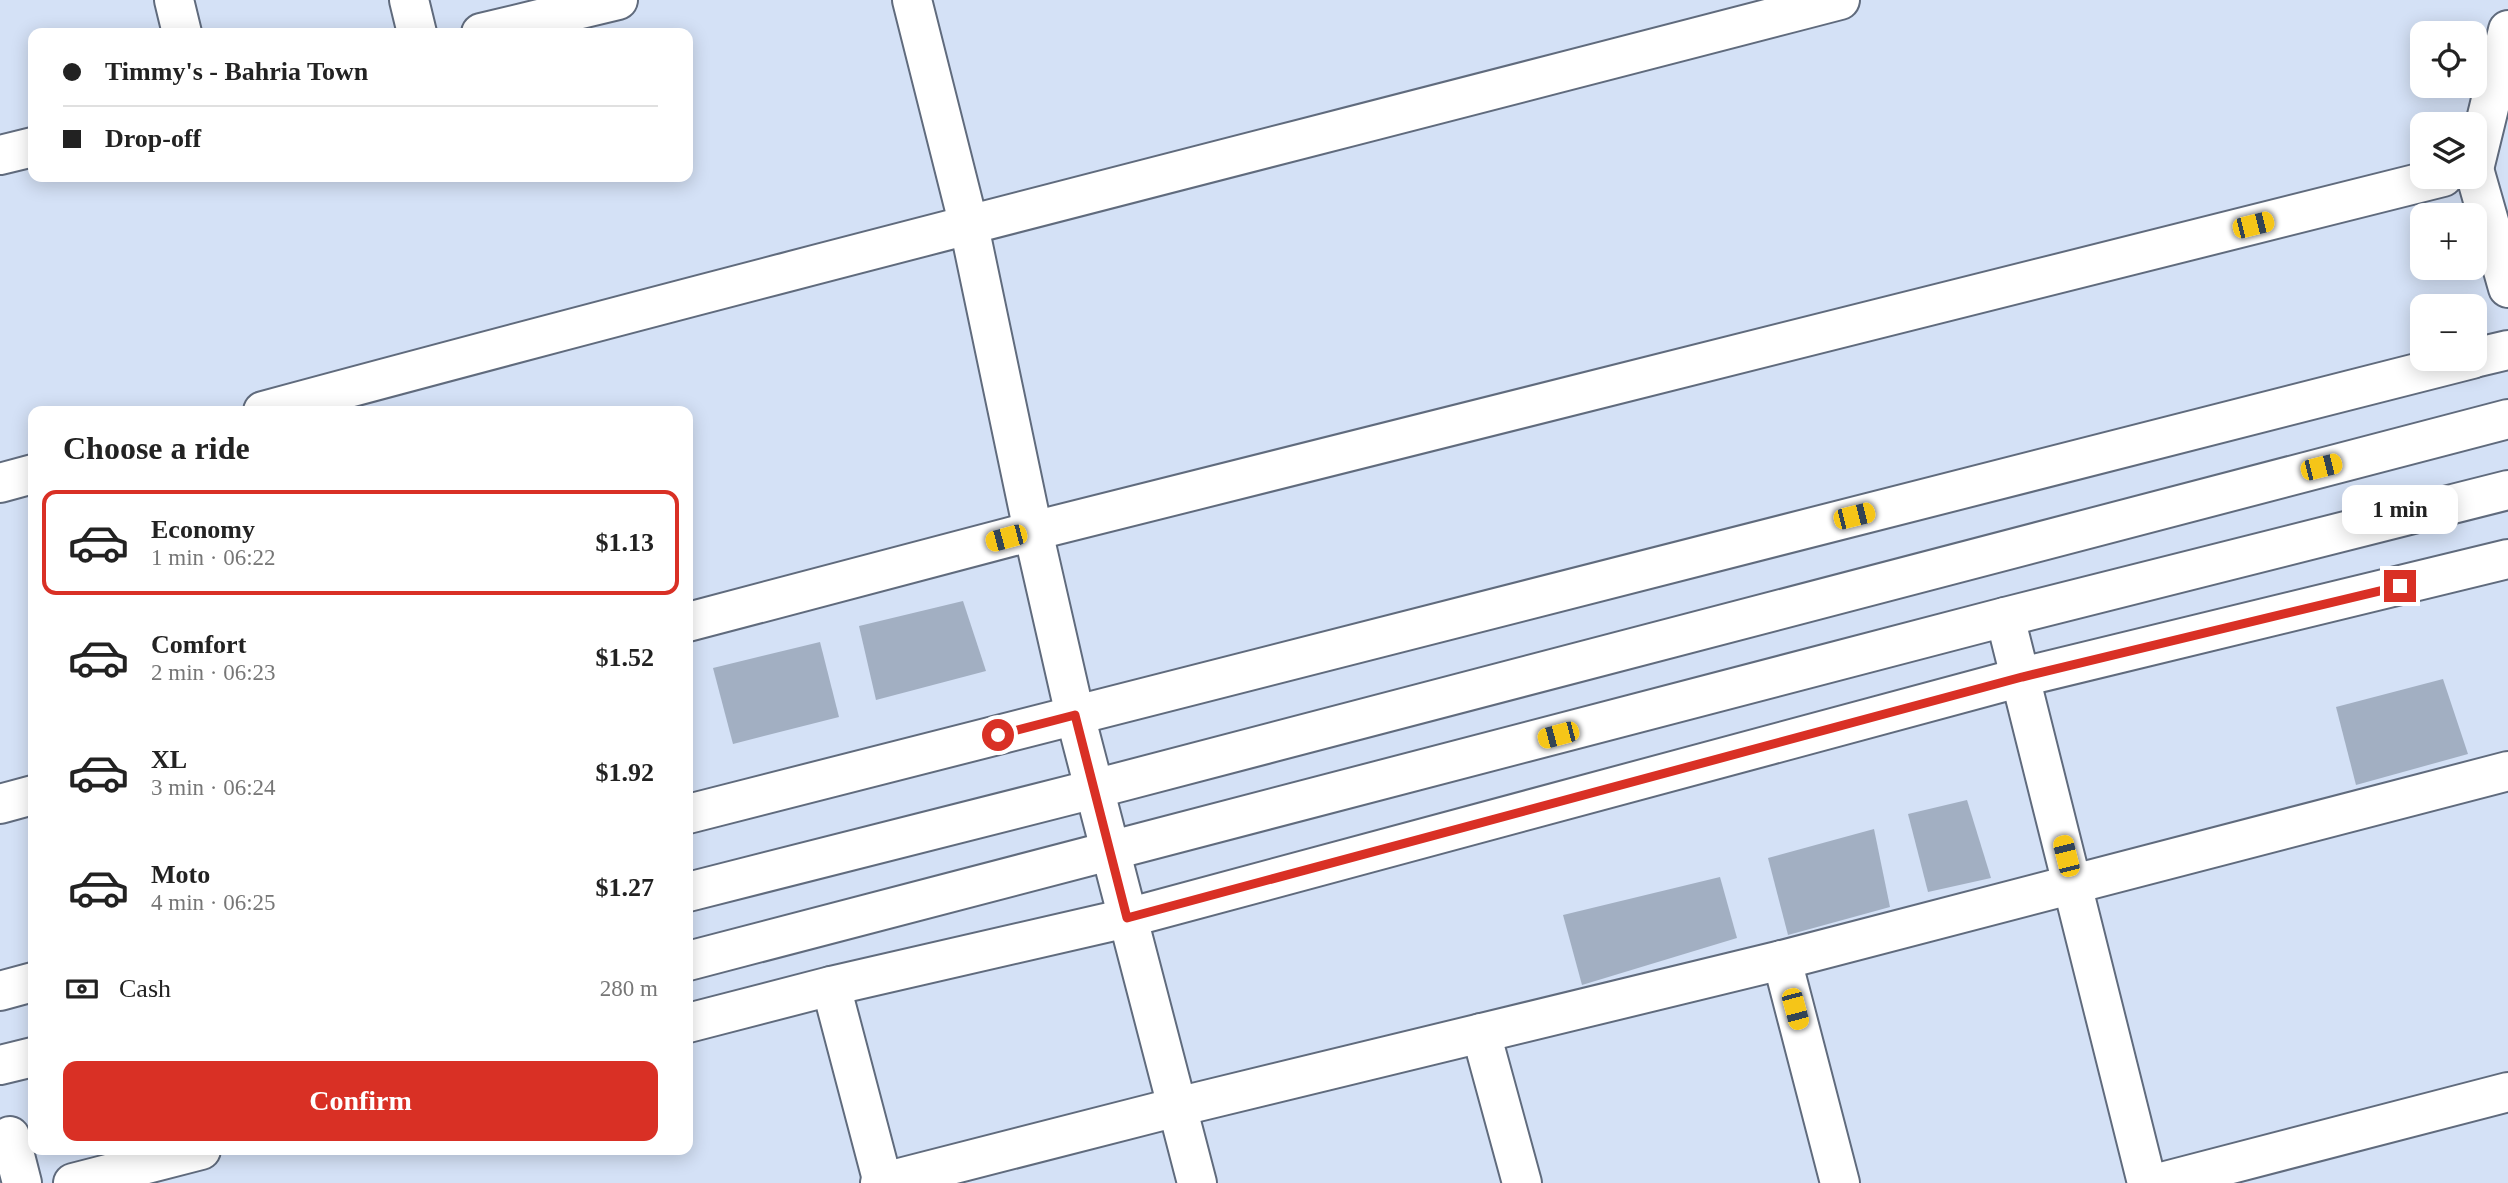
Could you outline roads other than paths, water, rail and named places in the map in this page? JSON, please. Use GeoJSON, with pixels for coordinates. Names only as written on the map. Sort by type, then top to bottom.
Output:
{"type":"FeatureCollection","features":[{"type":"Feature","properties":{"kind":"street"},"geometry":{"type":"LineString","coordinates":[[174,0],[181,28]]}},
{"type":"Feature","properties":{"kind":"street"},"geometry":{"type":"LineString","coordinates":[[409,0],[416,28]]}},
{"type":"Feature","properties":{"kind":"street"},"geometry":{"type":"LineString","coordinates":[[502,28],[618,0]]}},
{"type":"Feature","properties":{"kind":"street"},"geometry":{"type":"LineString","coordinates":[[912,0],[969,226],[1032,531],[1075,715],[1197,1183]]}},
{"type":"Feature","properties":{"kind":"street"},"geometry":{"type":"LineString","coordinates":[[282,406],[767,275],[969,226],[1840,0]]}},
{"type":"Feature","properties":{"kind":"street"},"geometry":{"type":"LineString","coordinates":[[2487,116],[2508,30]]}},
{"type":"Feature","properties":{"kind":"street"},"geometry":{"type":"LineString","coordinates":[[0,155],[28,148]]}},
{"type":"Feature","properties":{"kind":"street"},"geometry":{"type":"LineString","coordinates":[[2487,166],[2508,160]]}},
{"type":"Feature","properties":{"kind":"street"},"geometry":{"type":"LineString","coordinates":[[693,621],[1032,531],[2410,185]]}},
{"type":"Feature","properties":{"kind":"street"},"geometry":{"type":"LineString","coordinates":[[2480,189],[2508,288]]}},
{"type":"Feature","properties":{"kind":"street"},"geometry":{"type":"LineString","coordinates":[[2487,355],[2508,350]]}},
{"type":"Feature","properties":{"kind":"street"},"geometry":{"type":"LineString","coordinates":[[693,813],[2422,371]]}},
{"type":"Feature","properties":{"kind":"street"},"geometry":{"type":"LineString","coordinates":[[693,890],[1094,789],[2508,419]]}},
{"type":"Feature","properties":{"kind":"street"},"geometry":{"type":"LineString","coordinates":[[0,482],[28,475]]}},
{"type":"Feature","properties":{"kind":"street"},"geometry":{"type":"LineString","coordinates":[[693,960],[2005,617],[2508,491]]}},
{"type":"Feature","properties":{"kind":"street"},"geometry":{"type":"LineString","coordinates":[[693,1022],[831,986],[1127,918],[2022,677],[2508,559]]}},
{"type":"Feature","properties":{"kind":"street"},"geometry":{"type":"LineString","coordinates":[[2005,617],[2147,1183]]}},
{"type":"Feature","properties":{"kind":"street"},"geometry":{"type":"LineString","coordinates":[[831,986],[882,1183],[1177,1107],[1782,960],[2072,882],[2508,771]]}},
{"type":"Feature","properties":{"kind":"street"},"geometry":{"type":"LineString","coordinates":[[0,804],[28,796]]}},
{"type":"Feature","properties":{"kind":"street"},"geometry":{"type":"LineString","coordinates":[[1782,960],[1840,1183]]}},
{"type":"Feature","properties":{"kind":"street"},"geometry":{"type":"LineString","coordinates":[[0,990],[28,983]]}},
{"type":"Feature","properties":{"kind":"street"},"geometry":{"type":"LineString","coordinates":[[1481,1033],[1522,1183]]}},
{"type":"Feature","properties":{"kind":"street"},"geometry":{"type":"LineString","coordinates":[[2158,1183],[2508,1092]]}},
{"type":"Feature","properties":{"kind":"street"},"geometry":{"type":"LineString","coordinates":[[14,1135],[22,1183]]}},
{"type":"Feature","properties":{"kind":"street"},"geometry":{"type":"LineString","coordinates":[[73,1183],[182,1155]]}}]}
